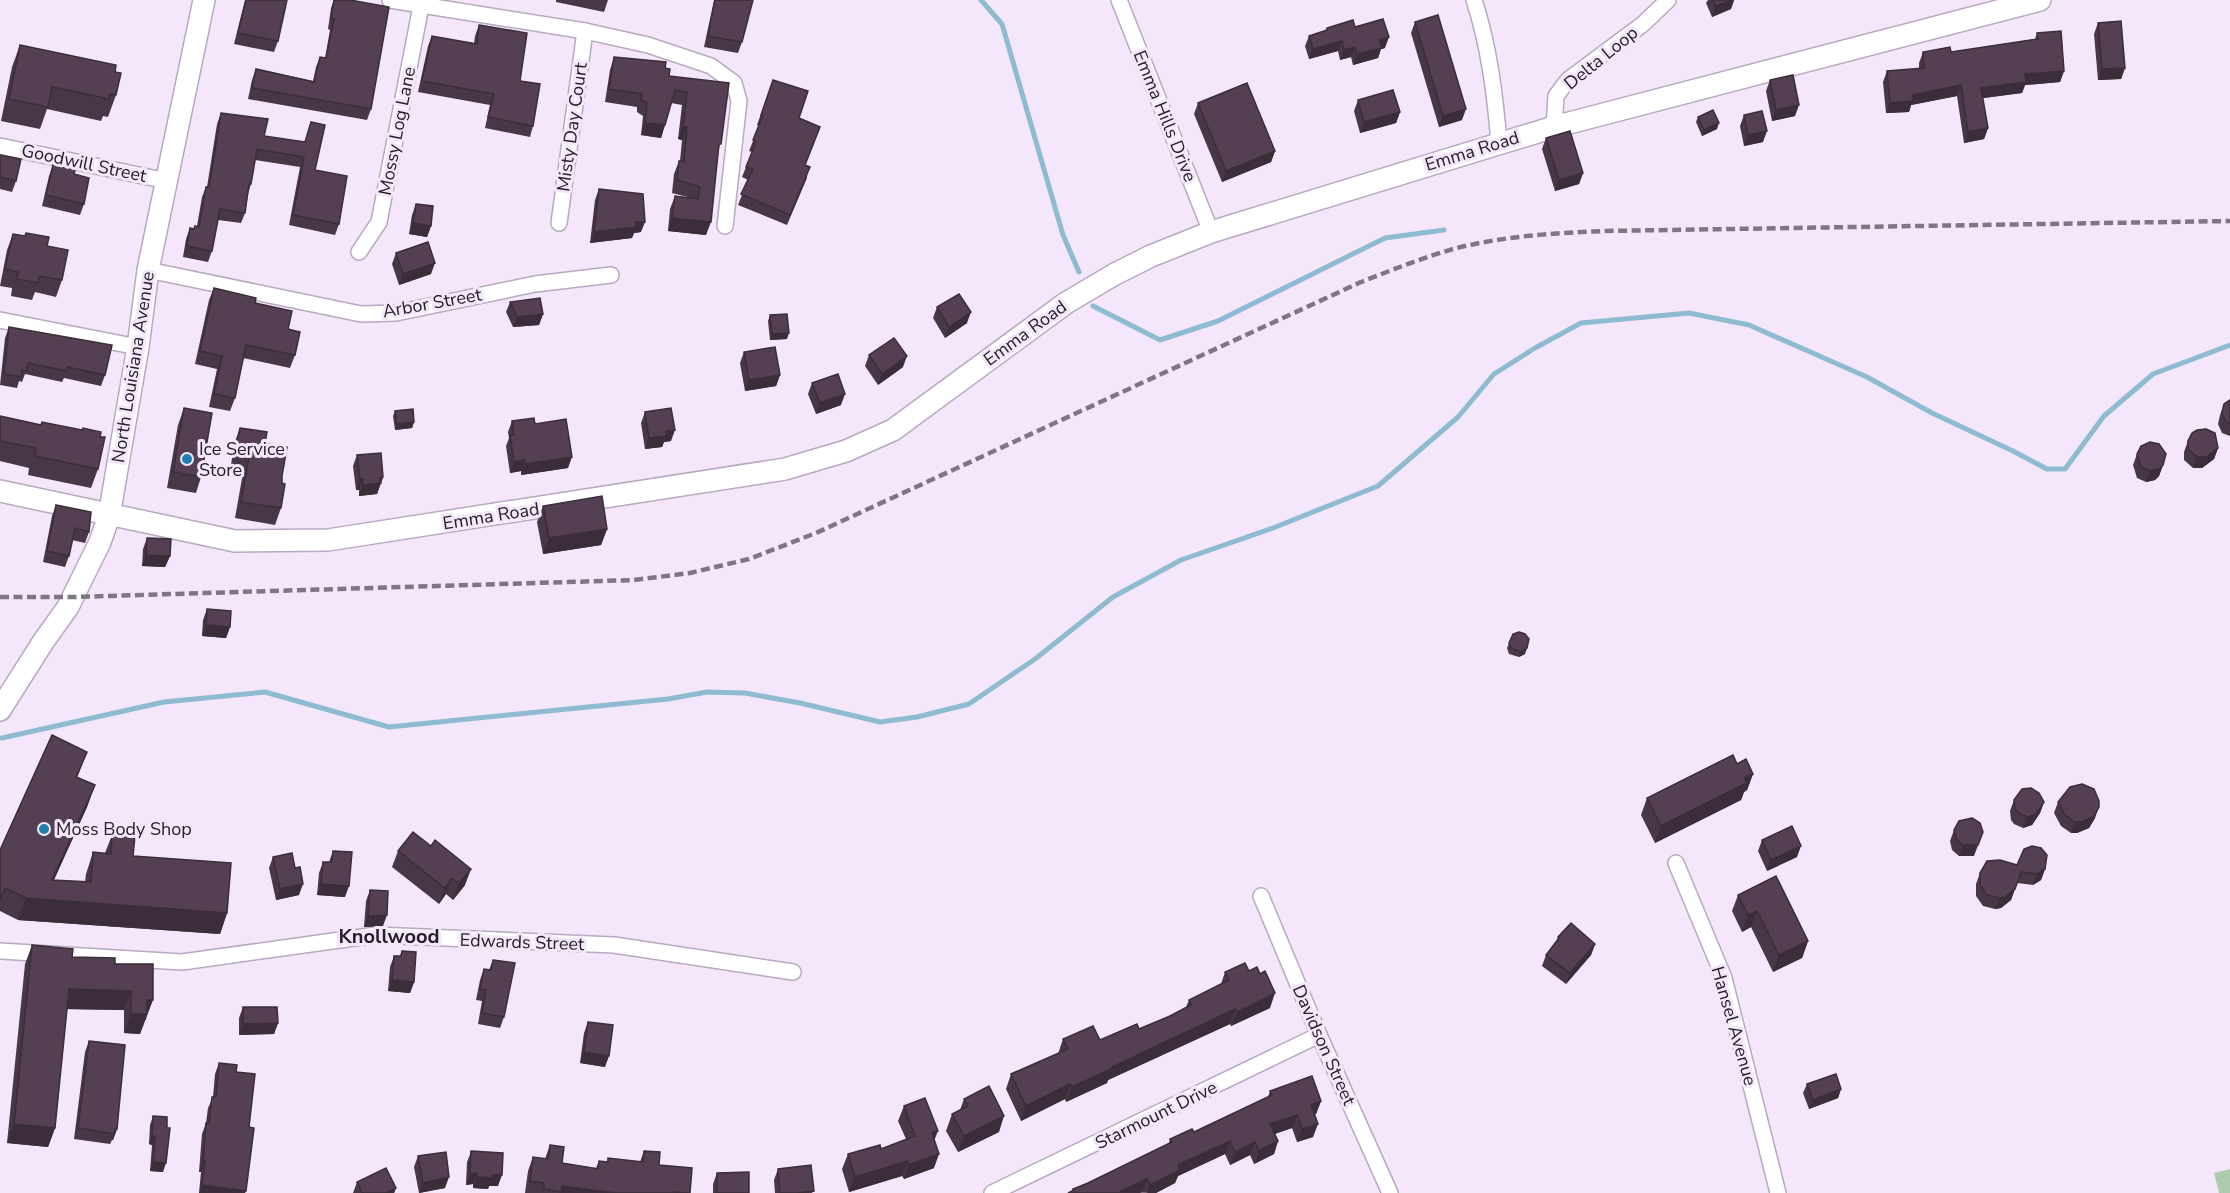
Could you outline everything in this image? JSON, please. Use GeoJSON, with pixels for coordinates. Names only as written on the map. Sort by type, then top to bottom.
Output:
{"type":"FeatureCollection","features":[{"type":"Feature","properties":{"kind":"street","name":"North Louisiana Avenue"},"geometry":{"type":"LineString","coordinates":[[0,710],[68,607],[100,542],[109,516],[138,347],[148,270],[204,0]]}},
{"type":"Feature","properties":{"kind":"street"},"geometry":{"type":"LineString","coordinates":[[390,0],[585,31],[648,45],[711,66],[734,83],[739,101],[725,226]]}},
{"type":"Feature","properties":{"kind":"street","name":"Emma Hills Drive"},"geometry":{"type":"LineString","coordinates":[[1119,0],[1211,232]]}},
{"type":"Feature","properties":{"kind":"street"},"geometry":{"type":"LineString","coordinates":[[1474,0],[1483,28],[1496,105],[1499,143]]}},
{"type":"Feature","properties":{"kind":"street","name":"Delta Loop"},"geometry":{"type":"LineString","coordinates":[[1554,127],[1556,96],[1568,80],[1643,24],[1668,0]]}},
{"type":"Feature","properties":{"kind":"street","name":"Emma Road"},"geometry":{"type":"LineString","coordinates":[[0,491],[234,541],[339,540],[785,469],[846,451],[893,430],[1065,303],[1151,256],[1211,232],[1554,127],[2040,0]]}},
{"type":"Feature","properties":{"kind":"street","name":"Mossy Log Lane"},"geometry":{"type":"LineString","coordinates":[[359,252],[379,222],[422,6]]}},
{"type":"Feature","properties":{"kind":"street","name":"Misty Day Court"},"geometry":{"type":"LineString","coordinates":[[558,224],[585,31]]}},
{"type":"Feature","properties":{"kind":"street","name":"Goodwill Street"},"geometry":{"type":"LineString","coordinates":[[0,146],[167,181]]}},
{"type":"Feature","properties":{"kind":"street","name":"Arbor Street"},"geometry":{"type":"LineString","coordinates":[[148,270],[361,314],[396,313],[535,284],[611,275]]}},
{"type":"Feature","properties":{"kind":"street"},"geometry":{"type":"LineString","coordinates":[[0,320],[138,347]]}},
{"type":"Feature","properties":{"kind":"street","name":"Hansel Avenue"},"geometry":{"type":"LineString","coordinates":[[1676,863],[1724,978],[1778,1193]]}},
{"type":"Feature","properties":{"kind":"street","name":"Davidson Street"},"geometry":{"type":"LineString","coordinates":[[1261,897],[1319,1035],[1390,1193]]}},
{"type":"Feature","properties":{"kind":"street","name":"Edwards Street"},"geometry":{"type":"LineString","coordinates":[[0,951],[182,962],[376,935],[614,945],[793,972]]}},
{"type":"Feature","properties":{"kind":"street","name":"Starmount Drive"},"geometry":{"type":"LineString","coordinates":[[992,1193],[1319,1035]]}},
{"type":"Feature","properties":{"kind":"green space"},"geometry":{"type":"Polygon","coordinates":[[[2230,1169],[2230,1193],[2219,1193],[2214,1173],[2230,1169]]]}},
{"type":"Feature","properties":{"kind":"building"},"geometry":{"type":"Polygon","coordinates":[[[246,0],[287,0],[278,41],[238,33],[246,0]]]}},
{"type":"Feature","properties":{"kind":"building"},"geometry":{"type":"Polygon","coordinates":[[[334,0],[350,0],[389,7],[371,109],[252,88],[256,69],[314,82],[320,57],[326,58],[334,19],[331,18],[334,0]]]}},
{"type":"Feature","properties":{"kind":"building"},"geometry":{"type":"Polygon","coordinates":[[[715,0],[753,0],[742,42],[708,36],[715,0]]]}},
{"type":"Feature","properties":{"kind":"building"},"geometry":{"type":"Polygon","coordinates":[[[1713,0],[1731,0],[1716,6],[1713,0]]]}},
{"type":"Feature","properties":{"kind":"building"},"geometry":{"type":"Polygon","coordinates":[[[1438,15],[1466,109],[1443,116],[1415,22],[1438,15]]]}},
{"type":"Feature","properties":{"kind":"building"},"geometry":{"type":"Polygon","coordinates":[[[1383,19],[1389,37],[1379,40],[1382,48],[1357,54],[1355,47],[1344,50],[1342,41],[1313,49],[1309,36],[1327,30],[1327,28],[1353,20],[1355,27],[1383,19]]]}},
{"type":"Feature","properties":{"kind":"building"},"geometry":{"type":"Polygon","coordinates":[[[2121,21],[2125,68],[2102,69],[2098,23],[2121,21]]]}},
{"type":"Feature","properties":{"kind":"building"},"geometry":{"type":"Polygon","coordinates":[[[479,25],[527,33],[520,81],[540,84],[533,126],[488,117],[494,94],[422,81],[432,36],[477,44],[479,25]]]}},
{"type":"Feature","properties":{"kind":"building"},"geometry":{"type":"Polygon","coordinates":[[[2061,31],[2064,71],[2025,74],[2026,82],[1981,88],[1988,128],[1968,132],[1961,85],[1912,95],[1913,101],[1890,103],[1887,71],[1924,68],[1923,52],[1950,47],[1951,52],[2038,39],[2037,33],[2061,31]]]}},
{"type":"Feature","properties":{"kind":"building"},"geometry":{"type":"Polygon","coordinates":[[[20,45],[116,65],[115,72],[121,73],[116,95],[110,94],[109,99],[52,87],[48,107],[9,99],[20,45]]]}},
{"type":"Feature","properties":{"kind":"building"},"geometry":{"type":"Polygon","coordinates":[[[614,57],[666,62],[665,68],[670,69],[669,76],[729,83],[721,144],[719,144],[711,222],[672,218],[675,196],[698,199],[700,187],[677,180],[679,161],[684,162],[687,127],[683,127],[687,92],[675,90],[665,125],[645,123],[647,103],[641,100],[642,94],[609,89],[614,57]]]}},
{"type":"Feature","properties":{"kind":"building"},"geometry":{"type":"Polygon","coordinates":[[[1793,75],[1799,105],[1776,110],[1770,80],[1793,75]]]}},
{"type":"Feature","properties":{"kind":"building"},"geometry":{"type":"Polygon","coordinates":[[[773,80],[808,91],[799,118],[820,127],[805,165],[810,167],[790,215],[741,194],[753,169],[746,167],[756,142],[753,140],[773,80]]]}},
{"type":"Feature","properties":{"kind":"building"},"geometry":{"type":"Polygon","coordinates":[[[1247,83],[1275,151],[1226,171],[1198,103],[1247,83]]]}},
{"type":"Feature","properties":{"kind":"building"},"geometry":{"type":"Polygon","coordinates":[[[1393,90],[1400,112],[1364,122],[1358,100],[1393,90]]]}},
{"type":"Feature","properties":{"kind":"building"},"geometry":{"type":"Polygon","coordinates":[[[1713,110],[1719,123],[1704,130],[1698,117],[1713,110]]]}},
{"type":"Feature","properties":{"kind":"building"},"geometry":{"type":"Polygon","coordinates":[[[1762,111],[1767,131],[1748,135],[1744,115],[1762,111]]]}},
{"type":"Feature","properties":{"kind":"building"},"geometry":{"type":"Polygon","coordinates":[[[221,113],[268,119],[264,136],[305,142],[311,122],[325,125],[315,170],[347,176],[339,224],[293,215],[304,157],[257,149],[245,213],[220,209],[212,251],[187,246],[190,228],[199,227],[206,187],[209,187],[221,113]]]}},
{"type":"Feature","properties":{"kind":"building"},"geometry":{"type":"Polygon","coordinates":[[[1570,131],[1583,173],[1559,180],[1546,138],[1570,131]]]}},
{"type":"Feature","properties":{"kind":"building"},"geometry":{"type":"Polygon","coordinates":[[[0,155],[21,159],[16,181],[0,177],[0,155]]]}},
{"type":"Feature","properties":{"kind":"building"},"geometry":{"type":"Polygon","coordinates":[[[53,165],[75,170],[74,174],[89,178],[84,204],[46,195],[53,165]]]}},
{"type":"Feature","properties":{"kind":"building"},"geometry":{"type":"Polygon","coordinates":[[[599,189],[643,194],[645,222],[635,222],[636,227],[594,232],[599,189]]]}},
{"type":"Feature","properties":{"kind":"building"},"geometry":{"type":"Polygon","coordinates":[[[416,204],[433,206],[431,226],[413,223],[416,204]]]}},
{"type":"Feature","properties":{"kind":"building"},"geometry":{"type":"Polygon","coordinates":[[[26,233],[49,237],[47,246],[68,250],[62,280],[39,276],[38,283],[17,279],[18,272],[5,269],[13,234],[25,236],[26,233]]]}},
{"type":"Feature","properties":{"kind":"building"},"geometry":{"type":"Polygon","coordinates":[[[428,242],[435,263],[403,274],[396,253],[428,242]]]}},
{"type":"Feature","properties":{"kind":"building"},"geometry":{"type":"Polygon","coordinates":[[[214,288],[256,298],[255,303],[292,311],[288,329],[300,332],[295,355],[246,345],[235,398],[214,394],[222,356],[200,351],[214,288]]]}},
{"type":"Feature","properties":{"kind":"building"},"geometry":{"type":"Polygon","coordinates":[[[959,294],[971,312],[949,327],[937,307],[959,294]]]}},
{"type":"Feature","properties":{"kind":"building"},"geometry":{"type":"Polygon","coordinates":[[[540,298],[543,314],[517,317],[510,302],[540,298]]]}},
{"type":"Feature","properties":{"kind":"building"},"geometry":{"type":"Polygon","coordinates":[[[787,314],[789,333],[772,334],[770,315],[787,314]]]}},
{"type":"Feature","properties":{"kind":"building"},"geometry":{"type":"Polygon","coordinates":[[[9,327],[112,345],[105,375],[67,367],[66,371],[28,363],[26,371],[22,370],[21,377],[4,374],[9,327]]]}},
{"type":"Feature","properties":{"kind":"building"},"geometry":{"type":"Polygon","coordinates":[[[894,338],[907,356],[882,374],[869,355],[894,338]]]}},
{"type":"Feature","properties":{"kind":"building"},"geometry":{"type":"Polygon","coordinates":[[[775,347],[780,375],[749,380],[744,352],[775,347]]]}},
{"type":"Feature","properties":{"kind":"building"},"geometry":{"type":"Polygon","coordinates":[[[838,374],[845,394],[820,403],[812,383],[838,374]]]}},
{"type":"Feature","properties":{"kind":"building"},"geometry":{"type":"Polygon","coordinates":[[[2230,400],[2230,424],[2226,422],[2222,413],[2224,404],[2230,400]]]}},
{"type":"Feature","properties":{"kind":"building","name":"Ice Service Store"},"geometry":{"type":"Polygon","coordinates":[[[184,408],[212,413],[201,477],[173,472],[184,408]]]}},
{"type":"Feature","properties":{"kind":"building"},"geometry":{"type":"Polygon","coordinates":[[[671,408],[675,430],[666,431],[666,436],[649,438],[645,412],[671,408]]]}},
{"type":"Feature","properties":{"kind":"building"},"geometry":{"type":"Polygon","coordinates":[[[413,409],[414,422],[397,424],[395,411],[413,409]]]}},
{"type":"Feature","properties":{"kind":"building"},"geometry":{"type":"Polygon","coordinates":[[[0,416],[41,425],[42,422],[101,432],[100,437],[105,437],[98,469],[35,456],[36,448],[0,441],[0,416]]]}},
{"type":"Feature","properties":{"kind":"building"},"geometry":{"type":"Polygon","coordinates":[[[534,418],[535,424],[566,419],[572,457],[525,464],[525,460],[514,462],[510,435],[514,435],[512,421],[534,418]]]}},
{"type":"Feature","properties":{"kind":"building"},"geometry":{"type":"Polygon","coordinates":[[[240,428],[267,432],[265,443],[287,447],[282,476],[282,483],[285,484],[281,508],[241,502],[250,451],[236,448],[240,428]]]}},
{"type":"Feature","properties":{"kind":"building"},"geometry":{"type":"Polygon","coordinates":[[[2206,429],[2215,433],[2218,448],[2206,457],[2197,457],[2188,449],[2188,441],[2192,433],[2206,429]]]}},
{"type":"Feature","properties":{"kind":"building"},"geometry":{"type":"Polygon","coordinates":[[[2150,442],[2159,444],[2166,454],[2163,465],[2159,469],[2150,471],[2141,467],[2137,454],[2141,446],[2150,442]]]}},
{"type":"Feature","properties":{"kind":"building"},"geometry":{"type":"Polygon","coordinates":[[[381,453],[383,477],[380,478],[381,483],[363,485],[357,455],[381,453]]]}},
{"type":"Feature","properties":{"kind":"building"},"geometry":{"type":"Polygon","coordinates":[[[602,496],[607,529],[549,538],[543,506],[602,496]]]}},
{"type":"Feature","properties":{"kind":"building"},"geometry":{"type":"Polygon","coordinates":[[[56,505],[91,512],[89,532],[75,528],[69,556],[47,551],[56,505]]]}},
{"type":"Feature","properties":{"kind":"building"},"geometry":{"type":"Polygon","coordinates":[[[147,538],[171,539],[170,556],[146,555],[147,538]]]}},
{"type":"Feature","properties":{"kind":"building"},"geometry":{"type":"Polygon","coordinates":[[[207,609],[231,611],[230,627],[206,625],[207,609]]]}},
{"type":"Feature","properties":{"kind":"building"},"geometry":{"type":"Polygon","coordinates":[[[1519,632],[1525,634],[1529,639],[1527,648],[1521,652],[1511,648],[1509,643],[1513,634],[1519,632]]]}},
{"type":"Feature","properties":{"kind":"building"},"geometry":{"type":"Polygon","coordinates":[[[52,735],[87,752],[76,777],[95,785],[52,880],[91,882],[93,852],[111,854],[112,835],[135,836],[133,856],[231,863],[227,913],[26,898],[5,888],[0,900],[0,850],[52,735]]]}},
{"type":"Feature","properties":{"kind":"building"},"geometry":{"type":"Polygon","coordinates":[[[1733,755],[1737,764],[1746,759],[1753,774],[1744,778],[1747,783],[1661,826],[1647,798],[1733,755]]]}},
{"type":"Feature","properties":{"kind":"building"},"geometry":{"type":"Polygon","coordinates":[[[2082,784],[2094,789],[2099,807],[2093,817],[2075,822],[2065,815],[2058,802],[2070,787],[2082,784]]]}},
{"type":"Feature","properties":{"kind":"building"},"geometry":{"type":"Polygon","coordinates":[[[2031,788],[2039,793],[2044,802],[2036,814],[2027,817],[2018,813],[2014,800],[2022,789],[2031,788]]]}},
{"type":"Feature","properties":{"kind":"building"},"geometry":{"type":"Polygon","coordinates":[[[1972,818],[1980,823],[1983,832],[1978,845],[1963,845],[1956,839],[1954,830],[1959,821],[1972,818]]]}},
{"type":"Feature","properties":{"kind":"building"},"geometry":{"type":"Polygon","coordinates":[[[1792,826],[1801,846],[1771,860],[1762,840],[1792,826]]]}},
{"type":"Feature","properties":{"kind":"building"},"geometry":{"type":"Polygon","coordinates":[[[413,832],[431,846],[435,840],[471,869],[459,883],[452,878],[445,888],[398,851],[413,832]]]}},
{"type":"Feature","properties":{"kind":"building"},"geometry":{"type":"Polygon","coordinates":[[[2032,846],[2041,848],[2047,855],[2045,869],[2037,874],[2021,872],[2015,889],[2005,897],[1987,895],[1980,885],[1980,873],[1987,861],[2000,860],[2017,865],[2024,849],[2032,846]]]}},
{"type":"Feature","properties":{"kind":"building"},"geometry":{"type":"Polygon","coordinates":[[[333,851],[352,852],[349,886],[321,884],[323,862],[332,862],[333,851]]]}},
{"type":"Feature","properties":{"kind":"building"},"geometry":{"type":"Polygon","coordinates":[[[292,853],[295,868],[300,867],[303,884],[280,889],[273,857],[292,853]]]}},
{"type":"Feature","properties":{"kind":"building"},"geometry":{"type":"Polygon","coordinates":[[[1776,876],[1808,941],[1779,955],[1757,911],[1748,915],[1738,895],[1776,876]]]}},
{"type":"Feature","properties":{"kind":"building"},"geometry":{"type":"Polygon","coordinates":[[[370,890],[388,891],[387,915],[368,916],[370,890]]]}},
{"type":"Feature","properties":{"kind":"building"},"geometry":{"type":"Polygon","coordinates":[[[1571,923],[1595,944],[1570,973],[1546,955],[1571,923]]]}},
{"type":"Feature","properties":{"kind":"building"},"geometry":{"type":"Polygon","coordinates":[[[32,945],[73,949],[72,957],[115,958],[115,964],[153,964],[153,1000],[147,1000],[147,1014],[131,1014],[131,991],[69,989],[55,1128],[14,1124],[32,945]]]}},
{"type":"Feature","properties":{"kind":"building"},"geometry":{"type":"Polygon","coordinates":[[[402,951],[416,952],[414,982],[392,980],[394,956],[401,956],[402,951]]]}},
{"type":"Feature","properties":{"kind":"building"},"geometry":{"type":"Polygon","coordinates":[[[493,960],[515,963],[504,1017],[482,1013],[486,990],[480,989],[484,969],[491,970],[493,960]]]}},
{"type":"Feature","properties":{"kind":"building"},"geometry":{"type":"Polygon","coordinates":[[[1245,963],[1249,971],[1257,967],[1260,974],[1265,971],[1275,993],[1237,1012],[1235,1009],[1113,1068],[1072,1087],[1070,1084],[1026,1106],[1011,1074],[1068,1049],[1063,1039],[1093,1026],[1100,1040],[1137,1024],[1139,1029],[1191,1005],[1189,1000],[1229,980],[1225,972],[1245,963]]]}},
{"type":"Feature","properties":{"kind":"building"},"geometry":{"type":"Polygon","coordinates":[[[243,1007],[277,1007],[278,1023],[243,1024],[243,1007]]]}},
{"type":"Feature","properties":{"kind":"building"},"geometry":{"type":"Polygon","coordinates":[[[588,1022],[613,1025],[609,1056],[584,1052],[588,1022]]]}},
{"type":"Feature","properties":{"kind":"building"},"geometry":{"type":"Polygon","coordinates":[[[89,1041],[125,1045],[117,1129],[114,1134],[78,1128],[89,1041]]]}},
{"type":"Feature","properties":{"kind":"building"},"geometry":{"type":"Polygon","coordinates":[[[219,1063],[237,1065],[236,1072],[255,1074],[249,1127],[254,1128],[246,1191],[202,1185],[206,1123],[209,1123],[212,1097],[216,1097],[219,1063]]]}},
{"type":"Feature","properties":{"kind":"building"},"geometry":{"type":"Polygon","coordinates":[[[1836,1074],[1841,1089],[1813,1100],[1807,1084],[1836,1074]]]}},
{"type":"Feature","properties":{"kind":"building"},"geometry":{"type":"Polygon","coordinates":[[[1312,1076],[1321,1101],[1311,1105],[1318,1124],[1302,1129],[1297,1115],[1270,1124],[1278,1141],[1259,1151],[1255,1142],[1235,1152],[1230,1141],[1178,1165],[1180,1170],[1150,1185],[1147,1179],[1121,1191],[1122,1193],[1068,1193],[1172,1142],[1170,1139],[1192,1129],[1194,1132],[1272,1095],[1270,1091],[1312,1076]]]}},
{"type":"Feature","properties":{"kind":"building"},"geometry":{"type":"Polygon","coordinates":[[[989,1086],[1004,1116],[964,1136],[952,1114],[968,1106],[964,1099],[989,1086]]]}},
{"type":"Feature","properties":{"kind":"building"},"geometry":{"type":"Polygon","coordinates":[[[925,1098],[938,1131],[932,1133],[939,1154],[909,1165],[908,1161],[855,1177],[848,1154],[880,1145],[881,1149],[915,1136],[904,1106],[925,1098]]]}},
{"type":"Feature","properties":{"kind":"building"},"geometry":{"type":"Polygon","coordinates":[[[153,1116],[167,1117],[167,1128],[170,1128],[166,1163],[153,1162],[155,1136],[152,1136],[153,1116]]]}},
{"type":"Feature","properties":{"kind":"building"},"geometry":{"type":"Polygon","coordinates":[[[550,1145],[564,1147],[562,1163],[598,1169],[599,1161],[608,1162],[608,1158],[643,1162],[644,1151],[660,1152],[659,1165],[692,1168],[690,1193],[616,1193],[562,1186],[561,1192],[544,1189],[544,1183],[530,1181],[533,1157],[548,1159],[550,1145]]]}},
{"type":"Feature","properties":{"kind":"building"},"geometry":{"type":"Polygon","coordinates":[[[471,1151],[503,1153],[502,1175],[492,1175],[492,1178],[477,1177],[477,1173],[470,1174],[471,1151]]]}},
{"type":"Feature","properties":{"kind":"building"},"geometry":{"type":"Polygon","coordinates":[[[446,1152],[449,1177],[423,1183],[418,1156],[446,1152]]]}},
{"type":"Feature","properties":{"kind":"building"},"geometry":{"type":"Polygon","coordinates":[[[811,1165],[814,1191],[780,1193],[778,1169],[811,1165]]]}},
{"type":"Feature","properties":{"kind":"building"},"geometry":{"type":"Polygon","coordinates":[[[386,1168],[396,1188],[386,1193],[362,1193],[357,1182],[386,1168]]]}},
{"type":"Feature","properties":{"kind":"building"},"geometry":{"type":"Polygon","coordinates":[[[749,1172],[749,1193],[717,1193],[717,1173],[749,1172]]]}},
{"type":"Feature","properties":{"kind":"waterway"},"geometry":{"type":"LineString","coordinates":[[981,0],[1002,24],[1063,235],[1079,272]]}},
{"type":"Feature","properties":{"kind":"waterway"},"geometry":{"type":"LineString","coordinates":[[1093,306],[1160,340],[1218,321],[1385,238],[1444,230]]}},
{"type":"Feature","properties":{"kind":"waterway"},"geometry":{"type":"LineString","coordinates":[[2,738],[164,702],[265,692],[389,727],[668,699],[707,692],[745,693],[880,722],[917,717],[969,704],[1035,659],[1113,597],[1181,560],[1273,528],[1378,486],[1458,417],[1494,374],[1581,323],[1689,313],[1749,325],[1867,377],[1932,413],[2047,469],[2065,469],[2104,416],[2153,374],[2230,345]]}},
{"type":"Feature","properties":{"kind":"railway"},"geometry":{"type":"LineString","coordinates":[[0,597],[74,597],[634,580],[690,573],[749,559],[816,533],[1361,282],[1453,249],[1491,241],[1548,234],[1605,231],[2230,221]]}},
{"type":"Feature","properties":{"kind":"place","name":"Ice Service Store"},"geometry":{"type":"Point","coordinates":[187,459]}},
{"type":"Feature","properties":{"kind":"place","name":"Moss Body Shop"},"geometry":{"type":"Point","coordinates":[44,829]}},
{"type":"Feature","properties":{"kind":"district","name":"Knollwood"},"geometry":{"type":"Point","coordinates":[389,936]}}]}
